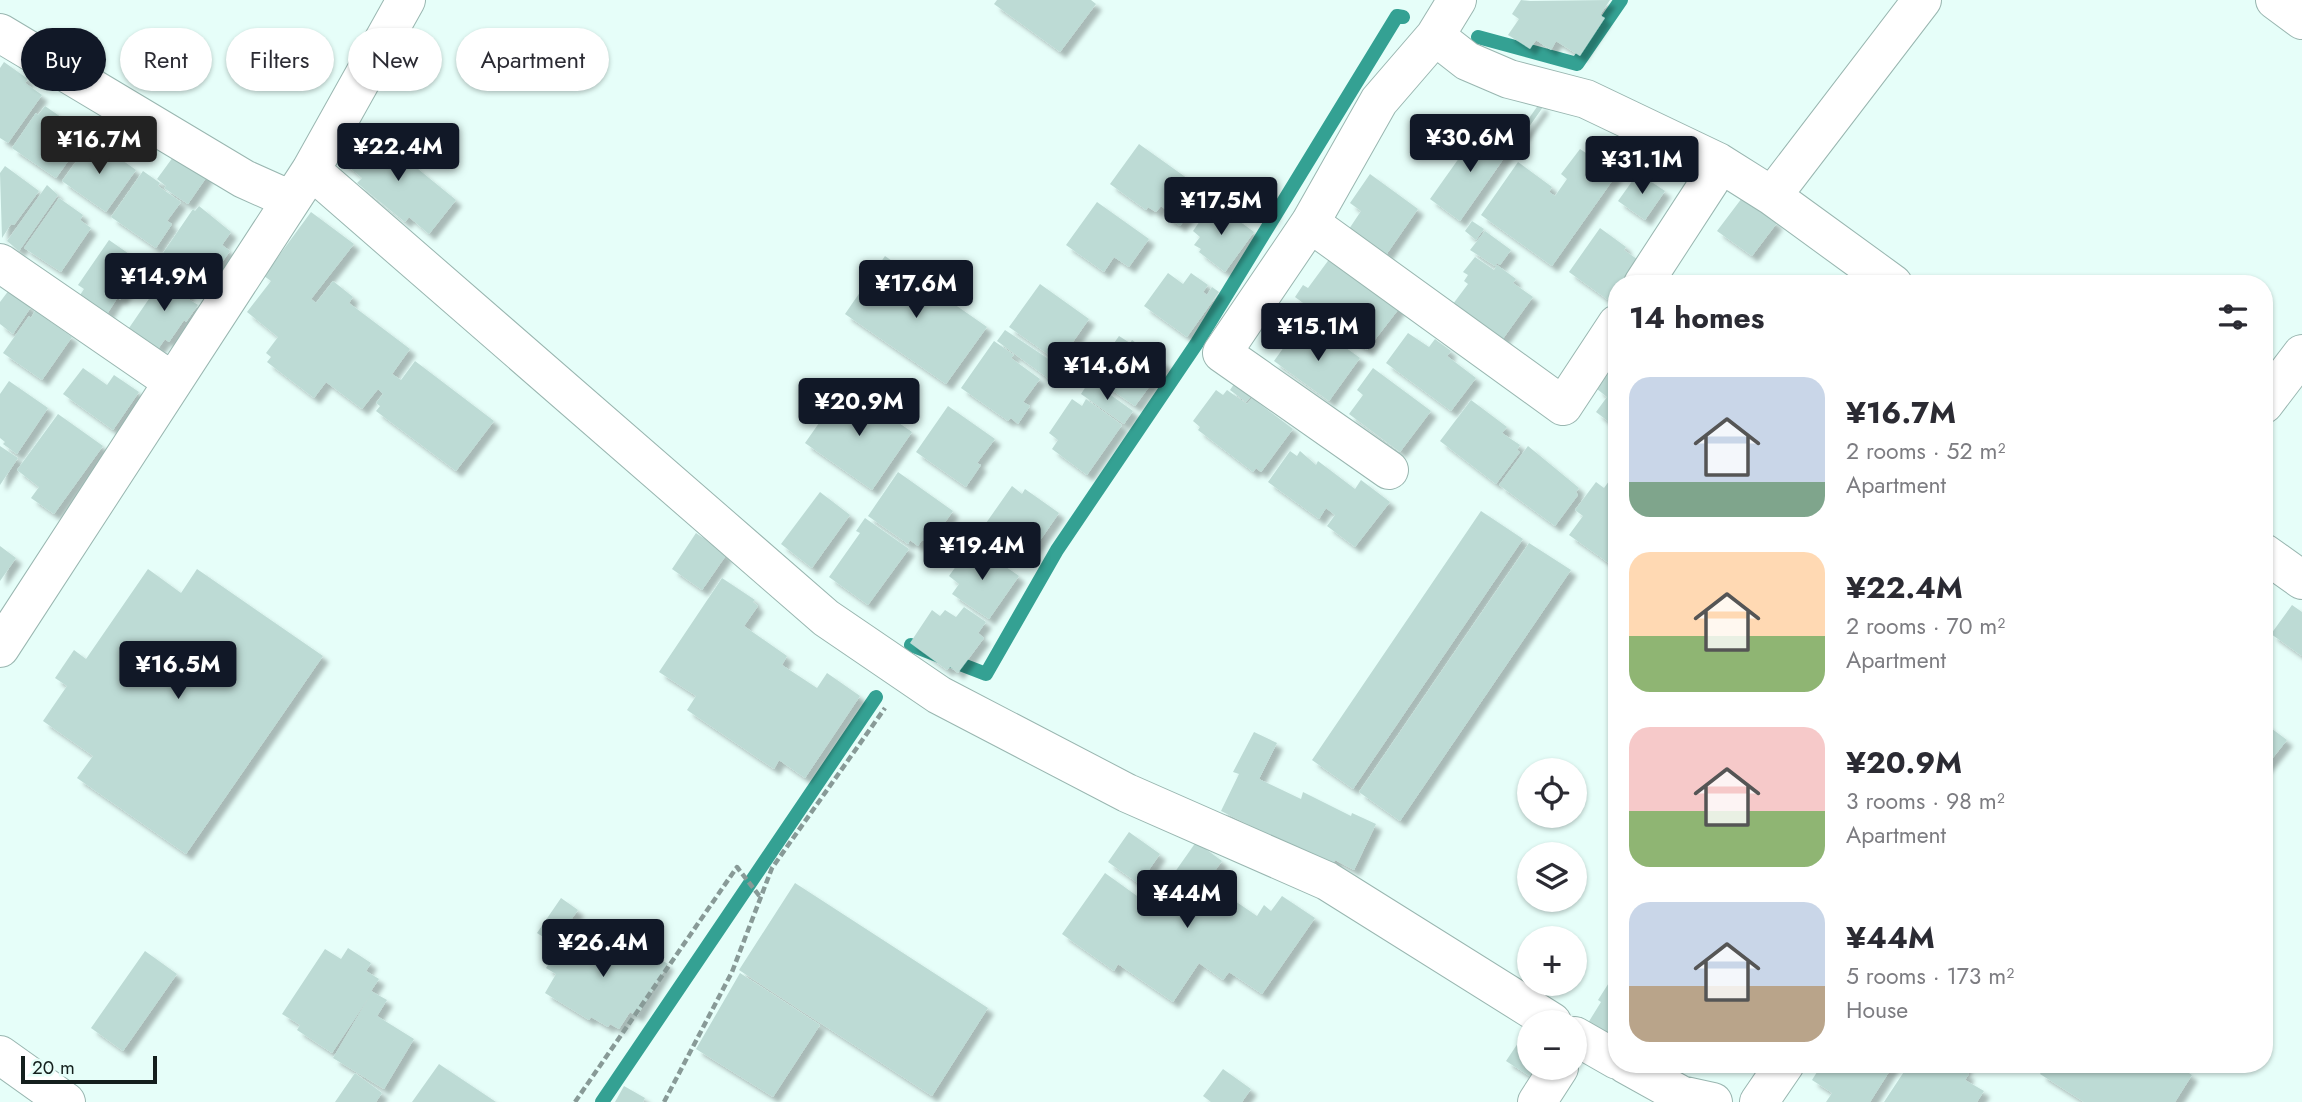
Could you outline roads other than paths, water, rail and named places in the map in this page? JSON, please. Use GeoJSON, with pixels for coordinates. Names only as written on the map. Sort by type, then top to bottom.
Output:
{"type":"FeatureCollection","features":[{"type":"Feature","properties":{"kind":"street"},"geometry":{"type":"LineString","coordinates":[[0,648],[301,185],[406,0]]}},
{"type":"Feature","properties":{"kind":"street"},"geometry":{"type":"LineString","coordinates":[[1388,470],[1222,353],[1310,223],[1379,101],[1435,36],[1457,0]]}},
{"type":"Feature","properties":{"kind":"street"},"geometry":{"type":"LineString","coordinates":[[1772,196],[1922,0]]}},
{"type":"Feature","properties":{"kind":"street"},"geometry":{"type":"LineString","coordinates":[[2275,0],[2302,20]]}},
{"type":"Feature","properties":{"kind":"street"},"geometry":{"type":"LineString","coordinates":[[0,33],[244,179],[301,185],[826,618],[939,695],[1127,793],[1327,881],[1520,1010]]}},
{"type":"Feature","properties":{"kind":"street"},"geometry":{"type":"LineString","coordinates":[[1435,36],[1467,61],[1508,79],[1586,99],[1718,162],[1772,196],[1881,275]]}},
{"type":"Feature","properties":{"kind":"street"},"geometry":{"type":"LineString","coordinates":[[1649,275],[1710,181],[1718,162]]}},
{"type":"Feature","properties":{"kind":"street"},"geometry":{"type":"LineString","coordinates":[[1310,223],[1563,406],[1608,338]]}},
{"type":"Feature","properties":{"kind":"street"},"geometry":{"type":"LineString","coordinates":[[0,263],[173,382]]}},
{"type":"Feature","properties":{"kind":"street"},"geometry":{"type":"LineString","coordinates":[[2273,392],[2302,354]]}},
{"type":"Feature","properties":{"kind":"street"},"geometry":{"type":"LineString","coordinates":[[2273,559],[2302,580]]}},
{"type":"Feature","properties":{"kind":"street"},"geometry":{"type":"LineString","coordinates":[[1587,1049],[1608,1057]]}},
{"type":"Feature","properties":{"kind":"street"},"geometry":{"type":"LineString","coordinates":[[0,1055],[66,1102]]}},
{"type":"Feature","properties":{"kind":"street"},"geometry":{"type":"LineString","coordinates":[[1641,1073],[1681,1095],[1713,1102]]}},
{"type":"Feature","properties":{"kind":"street"},"geometry":{"type":"LineString","coordinates":[[1759,1102],[1779,1073]]}},
{"type":"Feature","properties":{"kind":"street"},"geometry":{"type":"LineString","coordinates":[[1537,1102],[1548,1080]]}},
{"type":"Feature","properties":{"kind":"waterway"},"geometry":{"type":"LineString","coordinates":[[1478,37],[1577,64],[1621,0]]}},
{"type":"Feature","properties":{"kind":"waterway"},"geometry":{"type":"LineString","coordinates":[[911,645],[986,674],[1057,550],[1197,343],[1397,16],[1403,17]]}},
{"type":"Feature","properties":{"kind":"waterway"},"geometry":{"type":"LineString","coordinates":[[602,1102],[876,697]]}}]}
